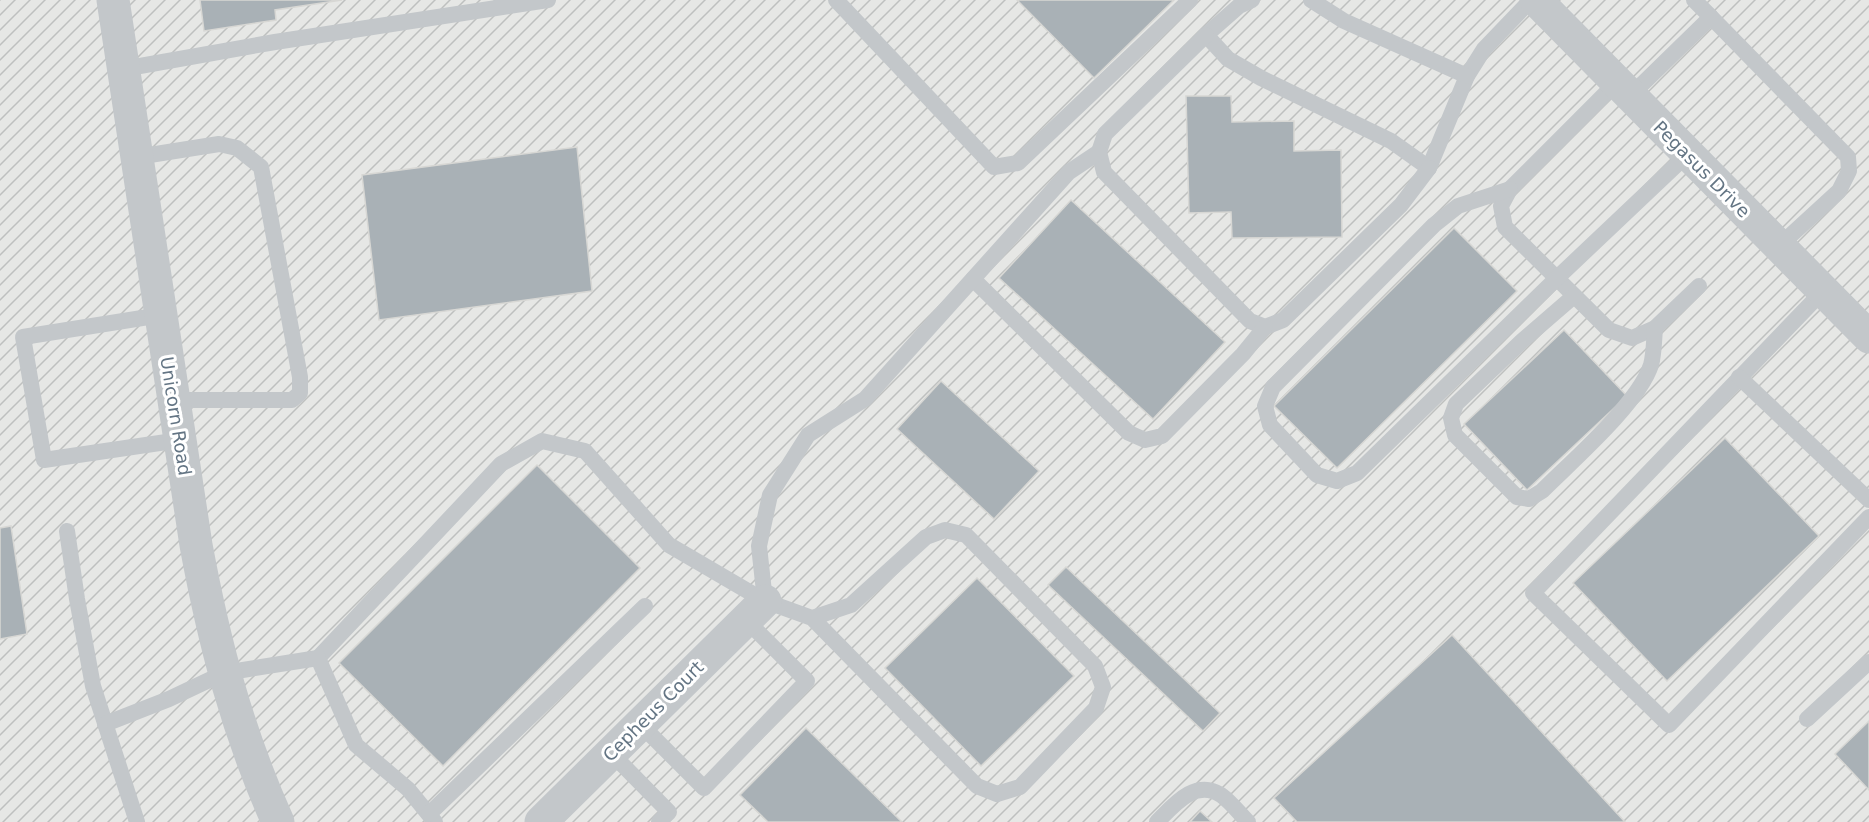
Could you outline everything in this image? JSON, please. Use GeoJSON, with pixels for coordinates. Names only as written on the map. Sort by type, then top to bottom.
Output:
{"type":"FeatureCollection","features":[{"type":"Feature","properties":{"kind":"street","name":"Unicorn Road"},"geometry":{"type":"LineString","coordinates":[[113,0],[198,556],[210,620],[224,673],[261,784],[278,822]]}},
{"type":"Feature","properties":{"kind":"street","name":"Pegasus Drive"},"geometry":{"type":"LineString","coordinates":[[1536,0],[1869,337]]}},
{"type":"Feature","properties":{"kind":"street","name":"Cepheus Court"},"geometry":{"type":"LineString","coordinates":[[541,822],[755,610]]}},
{"type":"Feature","properties":{"kind":"lane"},"geometry":{"type":"LineString","coordinates":[[123,69],[275,42],[548,0]]}},
{"type":"Feature","properties":{"kind":"lane"},"geometry":{"type":"LineString","coordinates":[[836,0],[994,167],[1017,163],[1190,0]]}},
{"type":"Feature","properties":{"kind":"lane"},"geometry":{"type":"LineString","coordinates":[[1252,0],[1239,6],[1206,35],[1105,134],[1099,152],[1104,172],[1250,321],[1265,327]]}},
{"type":"Feature","properties":{"kind":"lane"},"geometry":{"type":"LineString","coordinates":[[1311,0],[1344,21],[1467,76]]}},
{"type":"Feature","properties":{"kind":"lane"},"geometry":{"type":"LineString","coordinates":[[973,279],[1129,433],[1144,440],[1162,436],[1244,354],[1265,327],[1283,320],[1401,204],[1429,168],[1467,76],[1484,49],[1531,0]]}},
{"type":"Feature","properties":{"kind":"lane"},"geometry":{"type":"LineString","coordinates":[[1694,0],[1848,157],[1848,171],[1839,191],[1779,246]]}},
{"type":"Feature","properties":{"kind":"lane"},"geometry":{"type":"LineString","coordinates":[[1688,154],[1357,473],[1337,481],[1317,475],[1270,425],[1265,406],[1273,387],[1434,225],[1458,207],[1510,189],[1624,89],[1711,17]]}},
{"type":"Feature","properties":{"kind":"lane"},"geometry":{"type":"LineString","coordinates":[[1206,35],[1228,59],[1261,78],[1391,141],[1429,168]]}},
{"type":"Feature","properties":{"kind":"lane"},"geometry":{"type":"LineString","coordinates":[[137,157],[219,144],[237,148],[261,167],[300,377],[300,393],[292,400],[174,400]]}},
{"type":"Feature","properties":{"kind":"lane"},"geometry":{"type":"LineString","coordinates":[[755,610],[759,546],[770,495],[808,435],[865,399],[1069,172],[1099,152]]}},
{"type":"Feature","properties":{"kind":"lane"},"geometry":{"type":"LineString","coordinates":[[1510,189],[1501,207],[1505,227],[1609,330],[1632,338],[1655,328],[1699,286]]}},
{"type":"Feature","properties":{"kind":"lane"},"geometry":{"type":"LineString","coordinates":[[1823,291],[1533,592],[1669,725],[1869,517]]}},
{"type":"Feature","properties":{"kind":"lane"},"geometry":{"type":"LineString","coordinates":[[1574,296],[1456,404],[1451,418],[1455,435],[1517,496],[1529,499],[1542,490],[1636,394],[1651,365],[1655,328]]}},
{"type":"Feature","properties":{"kind":"lane"},"geometry":{"type":"LineString","coordinates":[[161,315],[23,337],[44,460],[180,440]]}},
{"type":"Feature","properties":{"kind":"lane"},"geometry":{"type":"LineString","coordinates":[[1739,377],[1869,500]]}},
{"type":"Feature","properties":{"kind":"lane"},"geometry":{"type":"LineString","coordinates":[[105,724],[169,699],[224,673],[318,658],[501,464],[542,441],[585,451],[669,545],[755,610],[807,681],[704,788],[640,724]]}},
{"type":"Feature","properties":{"kind":"lane"},"geometry":{"type":"LineString","coordinates":[[755,610],[812,618],[851,604],[926,537],[945,530],[966,535],[1095,666],[1103,687],[1096,708],[1020,787],[997,794],[977,786],[812,618]]}},
{"type":"Feature","properties":{"kind":"lane"},"geometry":{"type":"LineString","coordinates":[[67,531],[76,598],[93,686],[138,822]]}},
{"type":"Feature","properties":{"kind":"lane"},"geometry":{"type":"LineString","coordinates":[[318,658],[356,745],[408,789],[432,818],[645,606]]}},
{"type":"Feature","properties":{"kind":"lane"},"geometry":{"type":"LineString","coordinates":[[1807,719],[1869,662]]}},
{"type":"Feature","properties":{"kind":"lane"},"geometry":{"type":"LineString","coordinates":[[611,753],[664,817]]}},
{"type":"Feature","properties":{"kind":"lane"},"geometry":{"type":"LineString","coordinates":[[1157,822],[1183,796],[1201,790],[1220,794],[1248,822]]}},
{"type":"Feature","properties":{"kind":"shaded area"},"geometry":{"type":"Polygon","coordinates":[[[0,0],[1869,0],[1869,822],[0,822],[0,0]]]}},
{"type":"Feature","properties":{"kind":"building"},"geometry":{"type":"Polygon","coordinates":[[[200,0],[342,0],[275,10],[276,20],[204,31],[200,0]]]}},
{"type":"Feature","properties":{"kind":"building"},"geometry":{"type":"Polygon","coordinates":[[[1017,0],[1174,0],[1094,78],[1017,0]]]}},
{"type":"Feature","properties":{"kind":"building"},"geometry":{"type":"Polygon","coordinates":[[[1186,96],[1231,96],[1232,122],[1294,121],[1294,151],[1341,150],[1342,237],[1232,238],[1231,212],[1189,213],[1186,96]]]}},
{"type":"Feature","properties":{"kind":"building"},"geometry":{"type":"Polygon","coordinates":[[[577,147],[592,291],[379,320],[362,175],[577,147]]]}},
{"type":"Feature","properties":{"kind":"building"},"geometry":{"type":"Polygon","coordinates":[[[1071,200],[1225,342],[1153,419],[999,278],[1071,200]]]}},
{"type":"Feature","properties":{"kind":"building"},"geometry":{"type":"Polygon","coordinates":[[[1454,228],[1517,291],[1337,468],[1274,406],[1454,228]]]}},
{"type":"Feature","properties":{"kind":"building"},"geometry":{"type":"Polygon","coordinates":[[[1564,330],[1627,396],[1527,490],[1464,424],[1564,330]]]}},
{"type":"Feature","properties":{"kind":"building"},"geometry":{"type":"Polygon","coordinates":[[[941,381],[1039,471],[994,519],[897,429],[941,381]]]}},
{"type":"Feature","properties":{"kind":"building"},"geometry":{"type":"Polygon","coordinates":[[[1725,438],[1819,536],[1667,681],[1573,583],[1725,438]]]}},
{"type":"Feature","properties":{"kind":"building"},"geometry":{"type":"Polygon","coordinates":[[[537,465],[640,568],[443,766],[339,663],[537,465]]]}},
{"type":"Feature","properties":{"kind":"building"},"geometry":{"type":"Polygon","coordinates":[[[11,526],[27,634],[0,639],[0,528],[11,526]]]}},
{"type":"Feature","properties":{"kind":"building"},"geometry":{"type":"Polygon","coordinates":[[[1066,567],[1220,713],[1203,731],[1048,585],[1066,567]]]}},
{"type":"Feature","properties":{"kind":"building"},"geometry":{"type":"Polygon","coordinates":[[[977,578],[1074,676],[981,766],[885,668],[977,578]]]}},
{"type":"Feature","properties":{"kind":"building"},"geometry":{"type":"Polygon","coordinates":[[[1452,635],[1625,822],[1297,822],[1274,798],[1452,635]]]}},
{"type":"Feature","properties":{"kind":"building"},"geometry":{"type":"Polygon","coordinates":[[[1869,721],[1869,790],[1835,754],[1869,721]]]}},
{"type":"Feature","properties":{"kind":"building"},"geometry":{"type":"Polygon","coordinates":[[[806,728],[902,822],[768,822],[740,795],[806,728]]]}},
{"type":"Feature","properties":{"kind":"building"},"geometry":{"type":"Polygon","coordinates":[[[1200,811],[1212,822],[1190,822],[1200,811]]]}}]}
